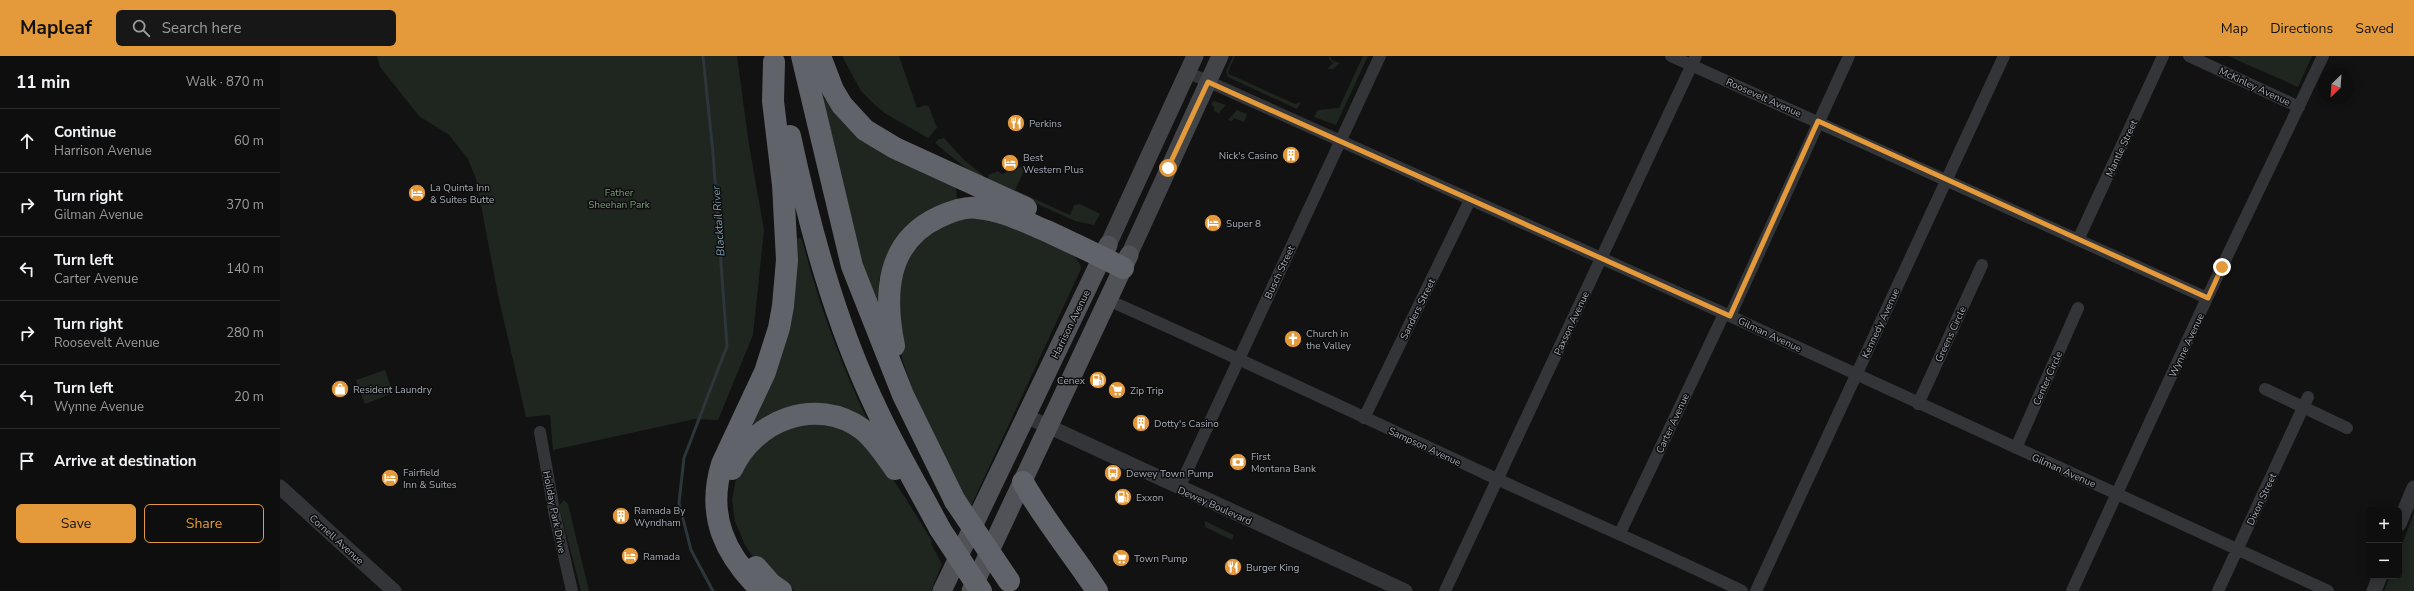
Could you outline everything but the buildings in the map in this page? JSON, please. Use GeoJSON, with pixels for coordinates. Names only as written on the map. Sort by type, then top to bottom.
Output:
{"type":"FeatureCollection","features":[{"type":"Feature","properties":{"kind":"highway"},"geometry":{"type":"LineString","coordinates":[[802,56],[852,266],[903,395],[955,501],[1013,586]]}},
{"type":"Feature","properties":{"kind":"highway"},"geometry":{"type":"LineString","coordinates":[[820,56],[842,105],[865,130],[895,148],[1126,261]]}},
{"type":"Feature","properties":{"kind":"highway"},"geometry":{"type":"LineString","coordinates":[[774,59],[800,182],[819,256],[841,323],[876,408],[940,529]]}},
{"type":"Feature","properties":{"kind":"highway"},"geometry":{"type":"LineString","coordinates":[[762,591],[743,571],[729,549],[720,529],[715,508],[718,478],[722,464],[765,372],[779,328],[783,306],[786,278],[786,242],[783,185],[773,101],[774,59]]}},
{"type":"Feature","properties":{"kind":"highway"},"geometry":{"type":"LineString","coordinates":[[903,395],[888,312],[889,286],[894,265],[902,250],[912,238],[933,220],[958,210],[975,207],[995,210],[1105,251]]}},
{"type":"Feature","properties":{"kind":"highway"},"geometry":{"type":"LineString","coordinates":[[781,591],[761,574],[739,544],[732,525],[728,493],[729,480],[740,453],[754,437],[774,422],[810,413],[834,416],[862,429],[880,448],[940,529],[981,591]]}},
{"type":"Feature","properties":{"kind":"highway"},"geometry":{"type":"LineString","coordinates":[[1023,482],[1036,506],[1060,536],[1097,591]]}},
{"type":"Feature","properties":{"kind":"main road","name":"Harrison Avenue"},"geometry":{"type":"LineString","coordinates":[[942,591],[1105,251],[1195,56]]}},
{"type":"Feature","properties":{"kind":"main road"},"geometry":{"type":"LineString","coordinates":[[971,591],[1049,427],[1220,56]]}},
{"type":"Feature","properties":{"kind":"street","name":"Busch Street"},"geometry":{"type":"LineString","coordinates":[[1179,488],[1238,358],[1380,56]]}},
{"type":"Feature","properties":{"kind":"street","name":"Roosevelt Avenue"},"geometry":{"type":"LineString","coordinates":[[1671,56],[1694,61],[1818,121],[2208,298]]}},
{"type":"Feature","properties":{"kind":"street","name":"Carter Avenue"},"geometry":{"type":"LineString","coordinates":[[1620,533],[1727,315],[1849,56]]}},
{"type":"Feature","properties":{"kind":"street","name":"Kennedy Avenue"},"geometry":{"type":"LineString","coordinates":[[1756,591],[2004,56]]}},
{"type":"Feature","properties":{"kind":"street","name":"Mantle Street"},"geometry":{"type":"LineString","coordinates":[[2078,240],[2163,56]]}},
{"type":"Feature","properties":{"kind":"street","name":"McKinley Avenue"},"geometry":{"type":"LineString","coordinates":[[2189,56],[2299,107]]}},
{"type":"Feature","properties":{"kind":"street","name":"Wynne Avenue"},"geometry":{"type":"LineString","coordinates":[[2072,591],[2208,298],[2323,56]]}},
{"type":"Feature","properties":{"kind":"street","name":"Paxson Avenue"},"geometry":{"type":"LineString","coordinates":[[1445,591],[1694,61]]}},
{"type":"Feature","properties":{"kind":"street","name":"Gilman Avenue"},"geometry":{"type":"LineString","coordinates":[[1188,72],[1340,142],[1727,315],[2328,591]]}},
{"type":"Feature","properties":{"kind":"street","name":"Sanders Street"},"geometry":{"type":"LineString","coordinates":[[1364,418],[1470,200]]}},
{"type":"Feature","properties":{"kind":"street","name":"Greens Circle"},"geometry":{"type":"LineString","coordinates":[[1918,404],[1982,264]]}},
{"type":"Feature","properties":{"kind":"street","name":"Sampson Avenue"},"geometry":{"type":"LineString","coordinates":[[1108,300],[1238,358],[1497,479],[1620,533],[1742,591]]}},
{"type":"Feature","properties":{"kind":"street","name":"Center Circle"},"geometry":{"type":"LineString","coordinates":[[2016,448],[2078,308]]}},
{"type":"Feature","properties":{"kind":"street"},"geometry":{"type":"LineString","coordinates":[[2265,389],[2305,402],[2347,428]]}},
{"type":"Feature","properties":{"kind":"street","name":"Dixon Street"},"geometry":{"type":"LineString","coordinates":[[2218,591],[2305,402]]}},
{"type":"Feature","properties":{"kind":"street","name":"Dewey Boulevard"},"geometry":{"type":"LineString","coordinates":[[1026,416],[1179,488],[1405,591]]}},
{"type":"Feature","properties":{"kind":"street","name":"Holiday Park Drive"},"geometry":{"type":"LineString","coordinates":[[540,432],[555,516],[572,591]]}},
{"type":"Feature","properties":{"kind":"street","name":"Cornell Avenue"},"geometry":{"type":"LineString","coordinates":[[280,487],[394,591]]}},
{"type":"Feature","properties":{"kind":"street"},"geometry":{"type":"LineString","coordinates":[[2402,517],[2414,488]]}},
{"type":"Feature","properties":{"kind":"street"},"geometry":{"type":"LineString","coordinates":[[2374,591],[2379,579]]}},
{"type":"Feature","properties":{"kind":"green space","name":"Father Sheehan Park"},"geometry":{"type":"Polygon","coordinates":[[[377,56],[737,56],[749,145],[764,230],[753,335],[718,420],[695,419],[553,450],[550,415],[526,417],[498,295],[476,179],[468,159],[449,135],[419,116],[380,67],[377,56]]]}},
{"type":"Feature","properties":{"kind":"green space"},"geometry":{"type":"Polygon","coordinates":[[[842,56],[899,56],[917,108],[926,105],[929,107],[937,128],[928,138],[886,114],[861,91],[842,56]]]}},
{"type":"Feature","properties":{"kind":"green space"},"geometry":{"type":"Polygon","coordinates":[[[1233,56],[1235,56],[1228,72],[1229,74],[1295,104],[1301,102],[1297,109],[1228,77],[1226,72],[1233,56]]]}},
{"type":"Feature","properties":{"kind":"green space"},"geometry":{"type":"Polygon","coordinates":[[[1329,56],[1333,61],[1340,63],[1333,69],[1327,69],[1333,63],[1329,59],[1329,56]]]}},
{"type":"Feature","properties":{"kind":"green space"},"geometry":{"type":"Polygon","coordinates":[[[1363,56],[1368,56],[1336,125],[1314,117],[1318,110],[1339,108],[1363,56]]]}},
{"type":"Feature","properties":{"kind":"green space"},"geometry":{"type":"Polygon","coordinates":[[[2228,56],[2312,56],[2298,87],[2228,56]]]}},
{"type":"Feature","properties":{"kind":"green space"},"geometry":{"type":"Polygon","coordinates":[[[823,98],[951,182],[956,188],[957,199],[890,249],[879,280],[879,305],[868,288],[823,98]]]}},
{"type":"Feature","properties":{"kind":"green space"},"geometry":{"type":"Polygon","coordinates":[[[1214,101],[1226,105],[1219,113],[1214,111],[1214,107],[1211,104],[1214,101]]]}},
{"type":"Feature","properties":{"kind":"green space"},"geometry":{"type":"Polygon","coordinates":[[[1237,110],[1247,114],[1244,122],[1234,118],[1232,121],[1228,120],[1237,110]]]}},
{"type":"Feature","properties":{"kind":"green space"},"geometry":{"type":"Polygon","coordinates":[[[944,138],[964,160],[983,175],[984,179],[963,166],[935,143],[939,139],[944,138]]]}},
{"type":"Feature","properties":{"kind":"green space"},"geometry":{"type":"Polygon","coordinates":[[[1021,165],[1024,171],[1015,190],[1070,215],[1074,205],[1080,204],[1100,214],[1094,225],[1075,221],[989,182],[988,175],[998,171],[1002,174],[1021,167],[1021,165]]]}},
{"type":"Feature","properties":{"kind":"green space"},"geometry":{"type":"Polygon","coordinates":[[[959,217],[997,218],[1072,253],[1080,264],[1081,269],[970,508],[959,490],[960,486],[919,409],[903,362],[892,314],[893,280],[923,234],[959,217]]]}},
{"type":"Feature","properties":{"kind":"green space"},"geometry":{"type":"Polygon","coordinates":[[[801,238],[803,243],[816,290],[832,335],[869,424],[768,416],[755,424],[752,423],[795,240],[801,238]]]}},
{"type":"Feature","properties":{"kind":"green space"},"geometry":{"type":"Polygon","coordinates":[[[385,370],[393,393],[365,404],[356,380],[385,370]]]}},
{"type":"Feature","properties":{"kind":"green space"},"geometry":{"type":"Polygon","coordinates":[[[817,421],[838,426],[849,431],[860,439],[883,465],[905,497],[932,541],[931,544],[942,564],[931,591],[795,591],[766,571],[752,556],[744,543],[735,521],[732,500],[738,468],[770,433],[817,421]]]}},
{"type":"Feature","properties":{"kind":"green space"},"geometry":{"type":"Polygon","coordinates":[[[564,500],[568,504],[589,591],[581,591],[559,506],[564,500]]]}},
{"type":"Feature","properties":{"kind":"green space"},"geometry":{"type":"Polygon","coordinates":[[[2414,513],[2414,591],[2384,591],[2389,579],[2402,579],[2402,544],[2414,513]]]}},
{"type":"Feature","properties":{"kind":"green space"},"geometry":{"type":"Polygon","coordinates":[[[1205,521],[1234,535],[1232,540],[1205,527],[1205,521]]]}},
{"type":"Feature","properties":{"kind":"waterway","name":"Blacktail River"},"geometry":{"type":"LineString","coordinates":[[703,56],[713,153],[727,346],[684,458],[679,503],[691,550],[713,591]]}},
{"type":"Feature","properties":{"kind":"place","name":"Perkins"},"geometry":{"type":"Point","coordinates":[1016,123]}},
{"type":"Feature","properties":{"kind":"place","name":"Nick's Casino"},"geometry":{"type":"Point","coordinates":[1291,155]}},
{"type":"Feature","properties":{"kind":"place","name":"Best Western Plus"},"geometry":{"type":"Point","coordinates":[1010,163]}},
{"type":"Feature","properties":{"kind":"place","name":"La Quinta Inn & Suites Butte"},"geometry":{"type":"Point","coordinates":[417,193]}},
{"type":"Feature","properties":{"kind":"place","name":"Super 8"},"geometry":{"type":"Point","coordinates":[1213,223]}},
{"type":"Feature","properties":{"kind":"place","name":"Church in the Valley"},"geometry":{"type":"Point","coordinates":[1293,339]}},
{"type":"Feature","properties":{"kind":"place","name":"Cenex"},"geometry":{"type":"Point","coordinates":[1098,380]}},
{"type":"Feature","properties":{"kind":"place","name":"Resident Laundry"},"geometry":{"type":"Point","coordinates":[340,389]}},
{"type":"Feature","properties":{"kind":"place","name":"Zip Trip"},"geometry":{"type":"Point","coordinates":[1117,390]}},
{"type":"Feature","properties":{"kind":"place","name":"Dotty's Casino"},"geometry":{"type":"Point","coordinates":[1141,423]}},
{"type":"Feature","properties":{"kind":"place","name":"First Montana Bank"},"geometry":{"type":"Point","coordinates":[1238,462]}},
{"type":"Feature","properties":{"kind":"place","name":"Dewey Town Pump"},"geometry":{"type":"Point","coordinates":[1113,473]}},
{"type":"Feature","properties":{"kind":"place","name":"Fairfield Inn & Suites"},"geometry":{"type":"Point","coordinates":[390,478]}},
{"type":"Feature","properties":{"kind":"place","name":"Exxon"},"geometry":{"type":"Point","coordinates":[1123,497]}},
{"type":"Feature","properties":{"kind":"place","name":"Ramada By Wyndham"},"geometry":{"type":"Point","coordinates":[621,516]}},
{"type":"Feature","properties":{"kind":"place","name":"Ramada"},"geometry":{"type":"Point","coordinates":[630,556]}},
{"type":"Feature","properties":{"kind":"place","name":"Town Pump"},"geometry":{"type":"Point","coordinates":[1121,558]}},
{"type":"Feature","properties":{"kind":"place","name":"Burger King"},"geometry":{"type":"Point","coordinates":[1233,567]}},
{"type":"Feature","properties":{"kind":"route"},"geometry":{"type":"LineString","coordinates":[[1168,168],[1208,82],[1730,316],[1818,121],[2208,298],[2222,267]]}}]}
